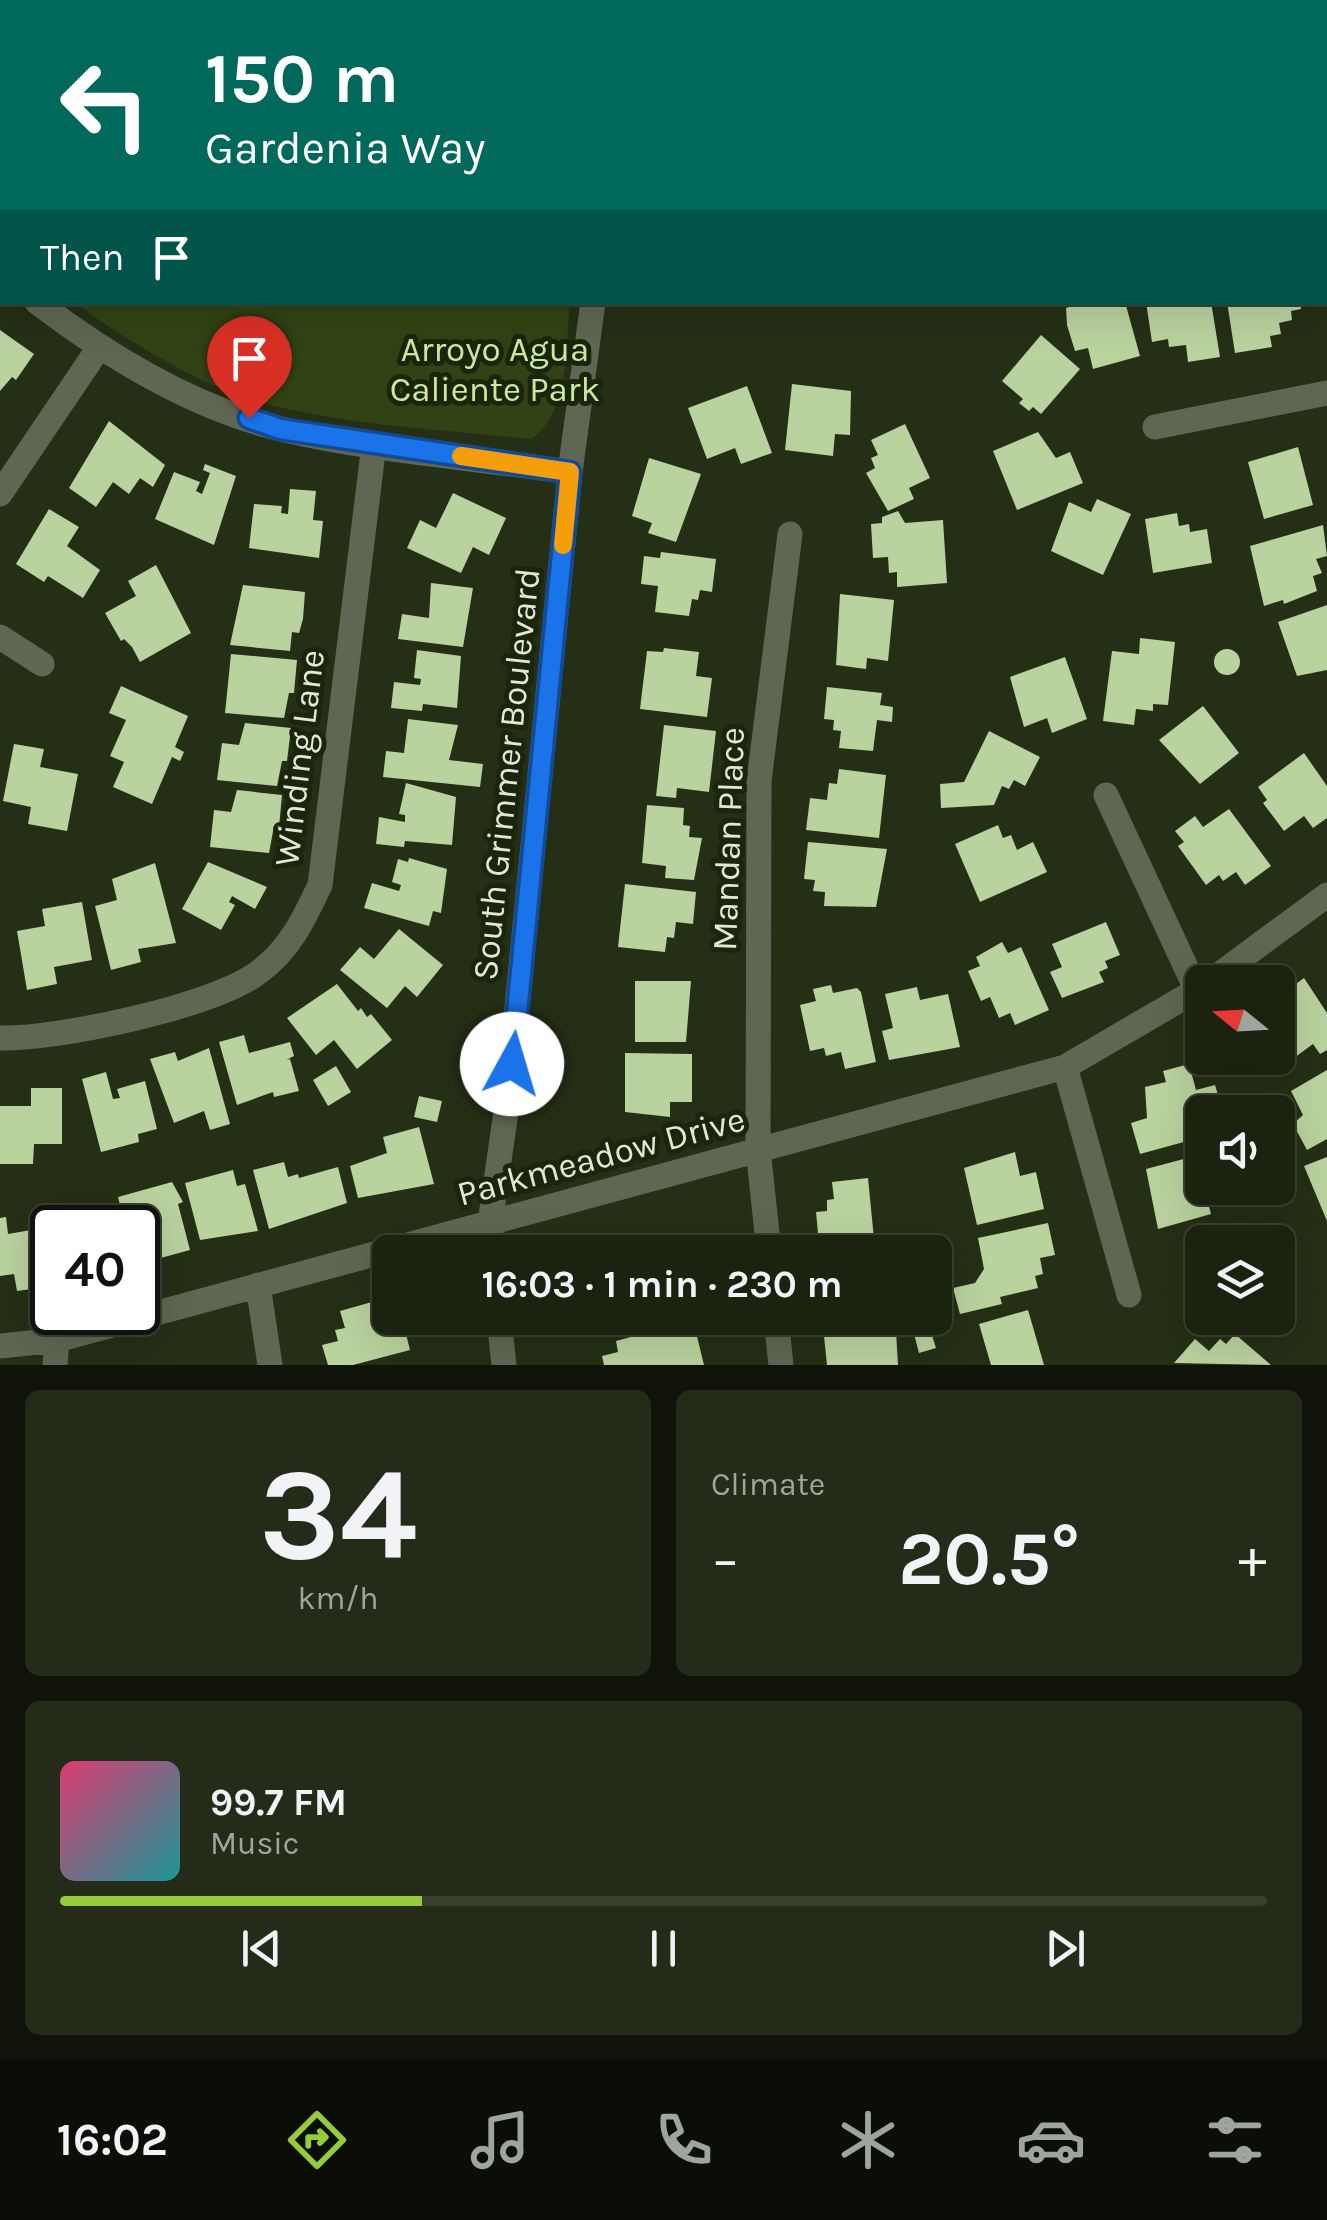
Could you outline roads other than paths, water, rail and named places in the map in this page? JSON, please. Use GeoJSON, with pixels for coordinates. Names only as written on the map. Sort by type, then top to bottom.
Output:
{"type":"FeatureCollection","features":[{"type":"Feature","properties":{"kind":"street"},"geometry":{"type":"LineString","coordinates":[[41,305],[98,349],[218,407],[264,424],[570,472]]}},
{"type":"Feature","properties":{"kind":"street","name":"South Grimmer Boulevard"},"geometry":{"type":"LineString","coordinates":[[491,1235],[570,472],[593,305]]}},
{"type":"Feature","properties":{"kind":"street"},"geometry":{"type":"LineString","coordinates":[[0,494],[98,349]]}},
{"type":"Feature","properties":{"kind":"street"},"geometry":{"type":"LineString","coordinates":[[1154,427],[1327,393]]}},
{"type":"Feature","properties":{"kind":"street","name":"Winding Lane"},"geometry":{"type":"LineString","coordinates":[[0,1038],[41,1038],[213,995],[258,973],[297,934],[320,885],[374,444]]}},
{"type":"Feature","properties":{"kind":"street","name":"Mandan Place"},"geometry":{"type":"LineString","coordinates":[[767,1235],[758,1148],[759,782],[790,534]]}},
{"type":"Feature","properties":{"kind":"street"},"geometry":{"type":"LineString","coordinates":[[0,637],[42,664]]}},
{"type":"Feature","properties":{"kind":"street"},"geometry":{"type":"LineString","coordinates":[[1106,794],[1192,965]]}},
{"type":"Feature","properties":{"kind":"street","name":"Parkmeadow Drive"},"geometry":{"type":"LineString","coordinates":[[1236,965],[1322,907]]}},
{"type":"Feature","properties":{"kind":"street","name":"Parkmeadow Drive"},"geometry":{"type":"LineString","coordinates":[[0,1346],[56,1352],[258,1284],[1065,1067],[1185,997]]}},
{"type":"Feature","properties":{"kind":"street"},"geometry":{"type":"LineString","coordinates":[[1065,1067],[1129,1295]]}},
{"type":"Feature","properties":{"kind":"street"},"geometry":{"type":"LineString","coordinates":[[258,1284],[270,1365]]}},
{"type":"Feature","properties":{"kind":"street"},"geometry":{"type":"LineString","coordinates":[[501,1335],[504,1365]]}},
{"type":"Feature","properties":{"kind":"street"},"geometry":{"type":"LineString","coordinates":[[778,1335],[781,1365]]}},
{"type":"Feature","properties":{"kind":"park label","name":"Arroyo Agua Caliente Park"},"geometry":{"type":"Point","coordinates":[495,369]}}]}
